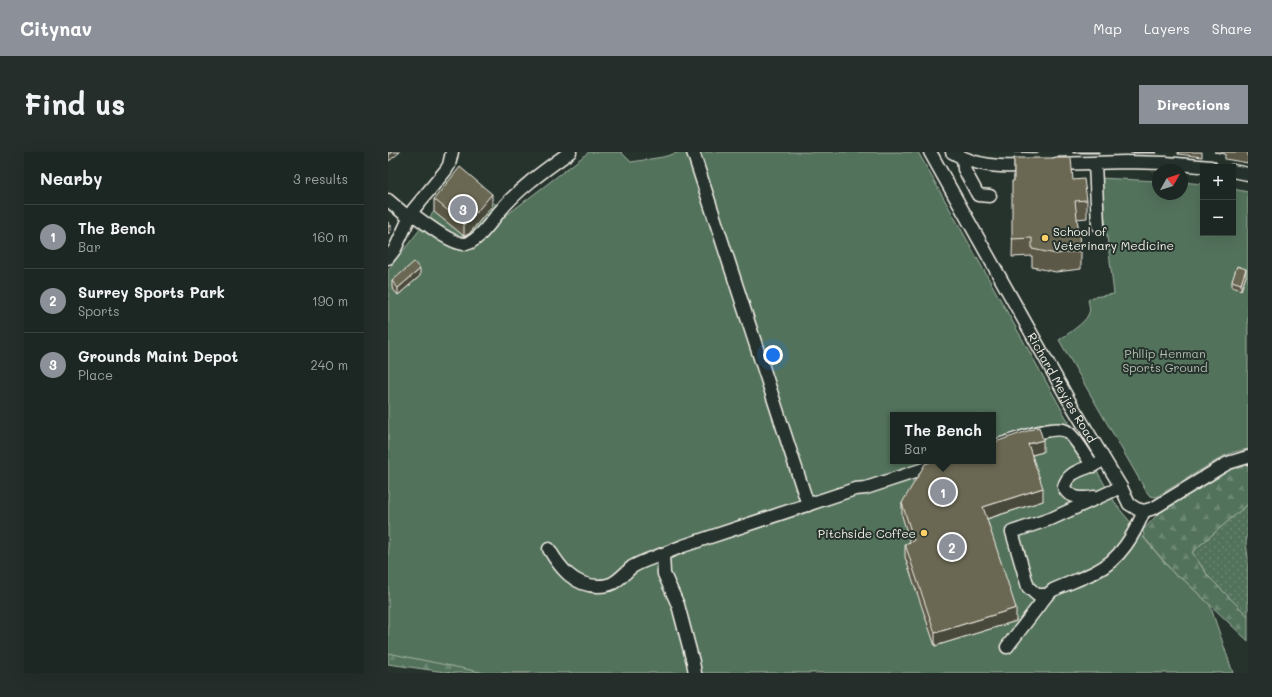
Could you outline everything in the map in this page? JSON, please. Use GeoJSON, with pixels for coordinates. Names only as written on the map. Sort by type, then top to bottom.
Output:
{"type":"FeatureCollection","features":[{"type":"Feature","properties":{"kind":"street"},"geometry":{"type":"LineString","coordinates":[[388,258],[396,249],[410,216],[446,170],[449,165],[452,152]]}},
{"type":"Feature","properties":{"kind":"street"},"geometry":{"type":"LineString","coordinates":[[388,200],[410,216],[441,234],[464,244],[469,243],[474,241],[483,232],[502,208],[533,179],[570,152]]}},
{"type":"Feature","properties":{"kind":"street"},"geometry":{"type":"LineString","coordinates":[[693,152],[808,505]]}},
{"type":"Feature","properties":{"kind":"street","name":"Richard Meyjes Road"},"geometry":{"type":"LineString","coordinates":[[930,152],[1061,386],[1121,487],[1129,504],[1144,511]]}},
{"type":"Feature","properties":{"kind":"street"},"geometry":{"type":"LineString","coordinates":[[952,152],[963,158],[983,165],[1028,166],[1061,158],[1095,164],[1125,162],[1200,166]]}},
{"type":"Feature","properties":{"kind":"street"},"geometry":{"type":"LineString","coordinates":[[963,158],[964,169],[978,195],[990,196]]}},
{"type":"Feature","properties":{"kind":"street"},"geometry":{"type":"LineString","coordinates":[[1095,164],[1098,225]]}},
{"type":"Feature","properties":{"kind":"street"},"geometry":{"type":"LineString","coordinates":[[1236,172],[1248,174]]}},
{"type":"Feature","properties":{"kind":"street"},"geometry":{"type":"LineString","coordinates":[[996,446],[1040,431],[1057,429],[1066,431],[1074,439],[1093,466]]}},
{"type":"Feature","properties":{"kind":"street"},"geometry":{"type":"LineString","coordinates":[[1006,647],[1052,590],[1095,572],[1113,559],[1130,539],[1144,511],[1154,508],[1228,463],[1248,457]]}},
{"type":"Feature","properties":{"kind":"street"},"geometry":{"type":"LineString","coordinates":[[1102,495],[1091,498],[1072,496],[1065,491],[1064,487],[1068,477],[1099,463],[1104,458]]}},
{"type":"Feature","properties":{"kind":"street"},"geometry":{"type":"LineString","coordinates":[[549,549],[560,567],[569,576],[589,586],[603,586],[612,583],[632,567],[644,561],[683,546],[938,464]]}},
{"type":"Feature","properties":{"kind":"street"},"geometry":{"type":"LineString","coordinates":[[1047,596],[1037,595],[1028,587],[1012,532],[1054,518],[1121,487]]}},
{"type":"Feature","properties":{"kind":"street"},"geometry":{"type":"LineString","coordinates":[[664,554],[664,574],[678,605],[693,662],[694,673]]}},
{"type":"Feature","properties":{"kind":"green space"},"geometry":{"type":"Polygon","coordinates":[[[589,152],[621,152],[631,162],[663,157],[680,152],[918,152],[1117,506],[1175,575],[1184,580],[1210,605],[1233,673],[485,673],[388,653],[388,270],[461,177],[508,214],[589,152]]]}},
{"type":"Feature","properties":{"kind":"green space","name":"Phllip Henman Sports Ground"},"geometry":{"type":"Polygon","coordinates":[[[1100,178],[1152,181],[1152,200],[1188,200],[1188,183],[1200,184],[1200,236],[1236,236],[1236,190],[1248,192],[1248,449],[1224,456],[1156,497],[1150,496],[1146,491],[1059,340],[1075,329],[1086,318],[1090,308],[1088,300],[1093,297],[1114,294],[1100,178]]]}},
{"type":"Feature","properties":{"kind":"green space"},"geometry":{"type":"Polygon","coordinates":[[[1248,463],[1248,504],[1192,552],[1208,576],[1248,616],[1248,641],[1184,580],[1175,575],[1144,537],[1143,530],[1158,514],[1221,473],[1231,468],[1248,463]]]}},
{"type":"Feature","properties":{"kind":"green space"},"geometry":{"type":"Polygon","coordinates":[[[1248,504],[1248,532],[1246,543],[1248,557],[1248,616],[1208,576],[1192,552],[1248,504]]]}},
{"type":"Feature","properties":{"kind":"green space"},"geometry":{"type":"Polygon","coordinates":[[[388,635],[529,673],[452,673],[388,664],[388,635]]]}},
{"type":"Feature","properties":{"kind":"building","name":"School of Veterinary Medicine"},"geometry":{"type":"Polygon","coordinates":[[[1014,158],[1071,158],[1073,180],[1084,179],[1087,200],[1075,201],[1081,251],[1056,254],[1032,249],[1032,238],[1012,239],[1012,181],[1014,181],[1014,158]]]}},
{"type":"Feature","properties":{"kind":"building"},"geometry":{"type":"Polygon","coordinates":[[[460,167],[492,194],[469,221],[464,224],[434,199],[460,167]]]}},
{"type":"Feature","properties":{"kind":"building"},"geometry":{"type":"Polygon","coordinates":[[[414,262],[420,269],[398,288],[392,281],[414,262]]]}},
{"type":"Feature","properties":{"kind":"building"},"geometry":{"type":"Polygon","coordinates":[[[1237,266],[1246,269],[1241,284],[1232,281],[1237,266]]]}},
{"type":"Feature","properties":{"kind":"building"},"geometry":{"type":"Polygon","coordinates":[[[1039,427],[1043,440],[1028,444],[1043,488],[983,507],[1016,608],[935,633],[905,544],[914,541],[902,503],[925,464],[996,464],[996,442],[1039,427]]]}},
{"type":"Feature","properties":{"kind":"place","name":"Grounds Maint Depot"},"geometry":{"type":"Point","coordinates":[463,209]}},
{"type":"Feature","properties":{"kind":"place","name":"School of Veterinary Medicine"},"geometry":{"type":"Point","coordinates":[1045,238]}},
{"type":"Feature","properties":{"kind":"place","name":"The Bench"},"geometry":{"type":"Point","coordinates":[943,492]}},
{"type":"Feature","properties":{"kind":"place","name":"Pitchside Coffee"},"geometry":{"type":"Point","coordinates":[924,533]}},
{"type":"Feature","properties":{"kind":"place","name":"Surrey Sports Park"},"geometry":{"type":"Point","coordinates":[952,547]}}]}
